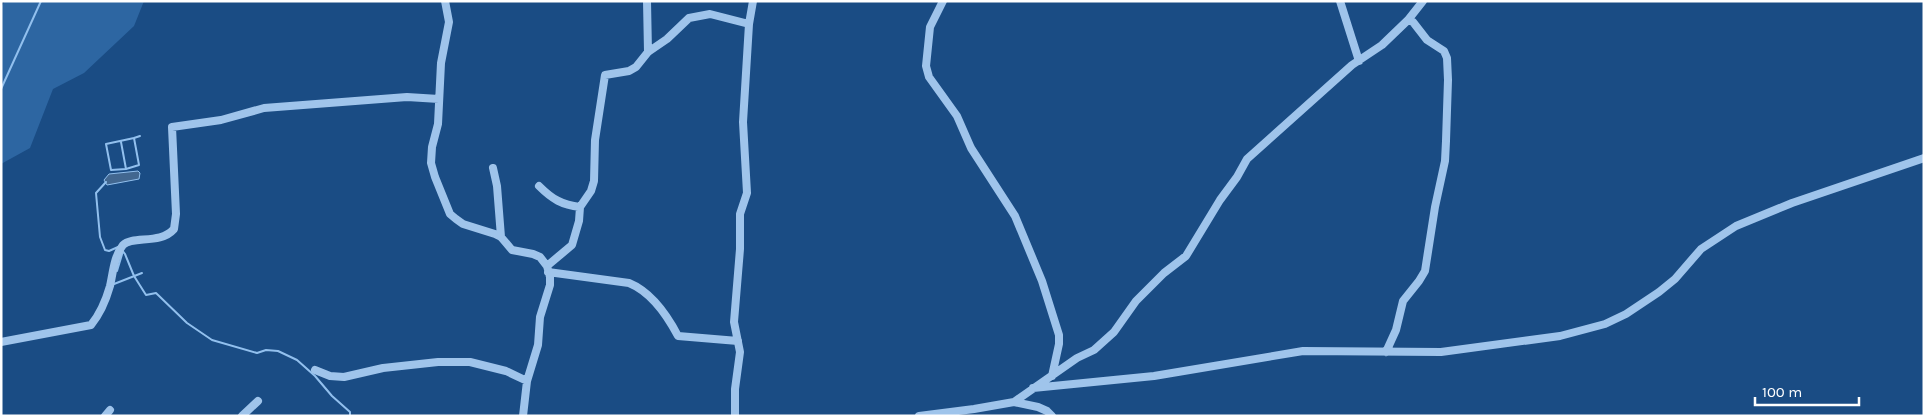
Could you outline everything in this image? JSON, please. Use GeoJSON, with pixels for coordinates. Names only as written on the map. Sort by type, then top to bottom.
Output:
{"type":"FeatureCollection","features":[{"type":"Feature","properties":{"kind":"street"},"geometry":{"type":"LineString","coordinates":[[445,1],[449,22],[441,63],[438,124],[432,147],[431,163],[450,214],[463,224],[501,238],[512,250],[540,257],[548,269],[550,284],[540,317],[538,346],[527,381],[523,416]]}},
{"type":"Feature","properties":{"kind":"street"},"geometry":{"type":"LineString","coordinates":[[646,1],[648,52]]}},
{"type":"Feature","properties":{"kind":"street"},"geometry":{"type":"LineString","coordinates":[[735,416],[735,389],[740,352],[734,322],[740,249],[740,214],[747,193],[742,122],[749,24],[753,1]]}},
{"type":"Feature","properties":{"kind":"street"},"geometry":{"type":"LineString","coordinates":[[943,1],[930,27],[926,66],[929,77],[957,116],[971,148],[1015,216],[1032,256],[1060,335],[1052,376]]}},
{"type":"Feature","properties":{"kind":"street"},"geometry":{"type":"LineString","coordinates":[[1340,1],[1359,61]]}},
{"type":"Feature","properties":{"kind":"street"},"geometry":{"type":"LineString","coordinates":[[1014,402],[1077,358],[1094,350],[1114,332],[1136,301],[1164,273],[1186,256],[1247,159],[1359,61],[1376,50],[1408,20],[1423,1]]}},
{"type":"Feature","properties":{"kind":"street"},"geometry":{"type":"LineString","coordinates":[[548,269],[572,245],[579,221],[580,207],[591,191],[594,181],[594,147],[605,75],[629,71],[636,67],[648,52],[667,39],[686,20],[697,16],[710,14],[749,24]]}},
{"type":"Feature","properties":{"kind":"street"},"geometry":{"type":"LineString","coordinates":[[1386,352],[1396,330],[1403,301],[1419,282],[1425,271],[1435,207],[1445,161],[1447,58],[1444,51],[1427,40],[1413,22],[1408,20]]}},
{"type":"Feature","properties":{"kind":"street"},"geometry":{"type":"LineString","coordinates":[[1,342],[91,325],[98,316],[105,301],[118,256],[124,244],[163,238],[174,230],[176,214],[172,128],[221,120],[264,108],[407,97],[439,99]]}},
{"type":"Feature","properties":{"kind":"street"},"geometry":{"type":"LineString","coordinates":[[1033,388],[1154,376],[1303,351],[1440,352],[1467,350],[1560,336],[1605,324],[1626,314],[1675,279],[1700,249],[1736,226],[1792,203],[1924,158]]}},
{"type":"Feature","properties":{"kind":"street"},"geometry":{"type":"LineString","coordinates":[[493,168],[497,186],[501,238]]}},
{"type":"Feature","properties":{"kind":"street"},"geometry":{"type":"LineString","coordinates":[[539,186],[559,203],[580,207]]}},
{"type":"Feature","properties":{"kind":"street"},"geometry":{"type":"LineString","coordinates":[[548,269],[629,283],[640,287],[652,297],[678,336],[738,341]]}},
{"type":"Feature","properties":{"kind":"street"},"geometry":{"type":"LineString","coordinates":[[316,370],[330,376],[344,377],[383,368],[438,362],[470,362],[506,371],[527,381]]}},
{"type":"Feature","properties":{"kind":"street"},"geometry":{"type":"LineString","coordinates":[[242,416],[258,401]]}},
{"type":"Feature","properties":{"kind":"street"},"geometry":{"type":"LineString","coordinates":[[920,416],[1014,402],[1038,407],[1047,411],[1052,416]]}},
{"type":"Feature","properties":{"kind":"shaded area"},"geometry":{"type":"Polygon","coordinates":[[[5,1],[144,1],[134,26],[84,73],[53,89],[30,148],[1,164],[1,7],[5,1]]]}},
{"type":"Feature","properties":{"kind":"shaded area"},"geometry":{"type":"Polygon","coordinates":[[[138,171],[140,173],[139,179],[107,185],[104,180],[109,174],[138,171]]]}},
{"type":"Feature","properties":{"kind":"waterway"},"geometry":{"type":"LineString","coordinates":[[1,89],[41,1]]}},
{"type":"Feature","properties":{"kind":"waterway"},"geometry":{"type":"LineString","coordinates":[[134,138],[106,144],[111,170],[126,169],[139,165],[134,138],[140,136]]}},
{"type":"Feature","properties":{"kind":"waterway"},"geometry":{"type":"LineString","coordinates":[[121,142],[126,169]]}},
{"type":"Feature","properties":{"kind":"waterway"},"geometry":{"type":"LineString","coordinates":[[106,182],[96,193],[100,237],[105,250],[109,251],[118,247]]}},
{"type":"Feature","properties":{"kind":"waterway"},"geometry":{"type":"LineString","coordinates":[[122,250],[134,276],[146,295],[156,293],[187,323],[212,340],[257,353],[266,350],[278,351],[297,360],[350,412],[350,416]]}},
{"type":"Feature","properties":{"kind":"waterway"},"geometry":{"type":"LineString","coordinates":[[117,271],[123,251]]}},
{"type":"Feature","properties":{"kind":"waterway"},"geometry":{"type":"LineString","coordinates":[[114,284],[142,273]]}}]}
